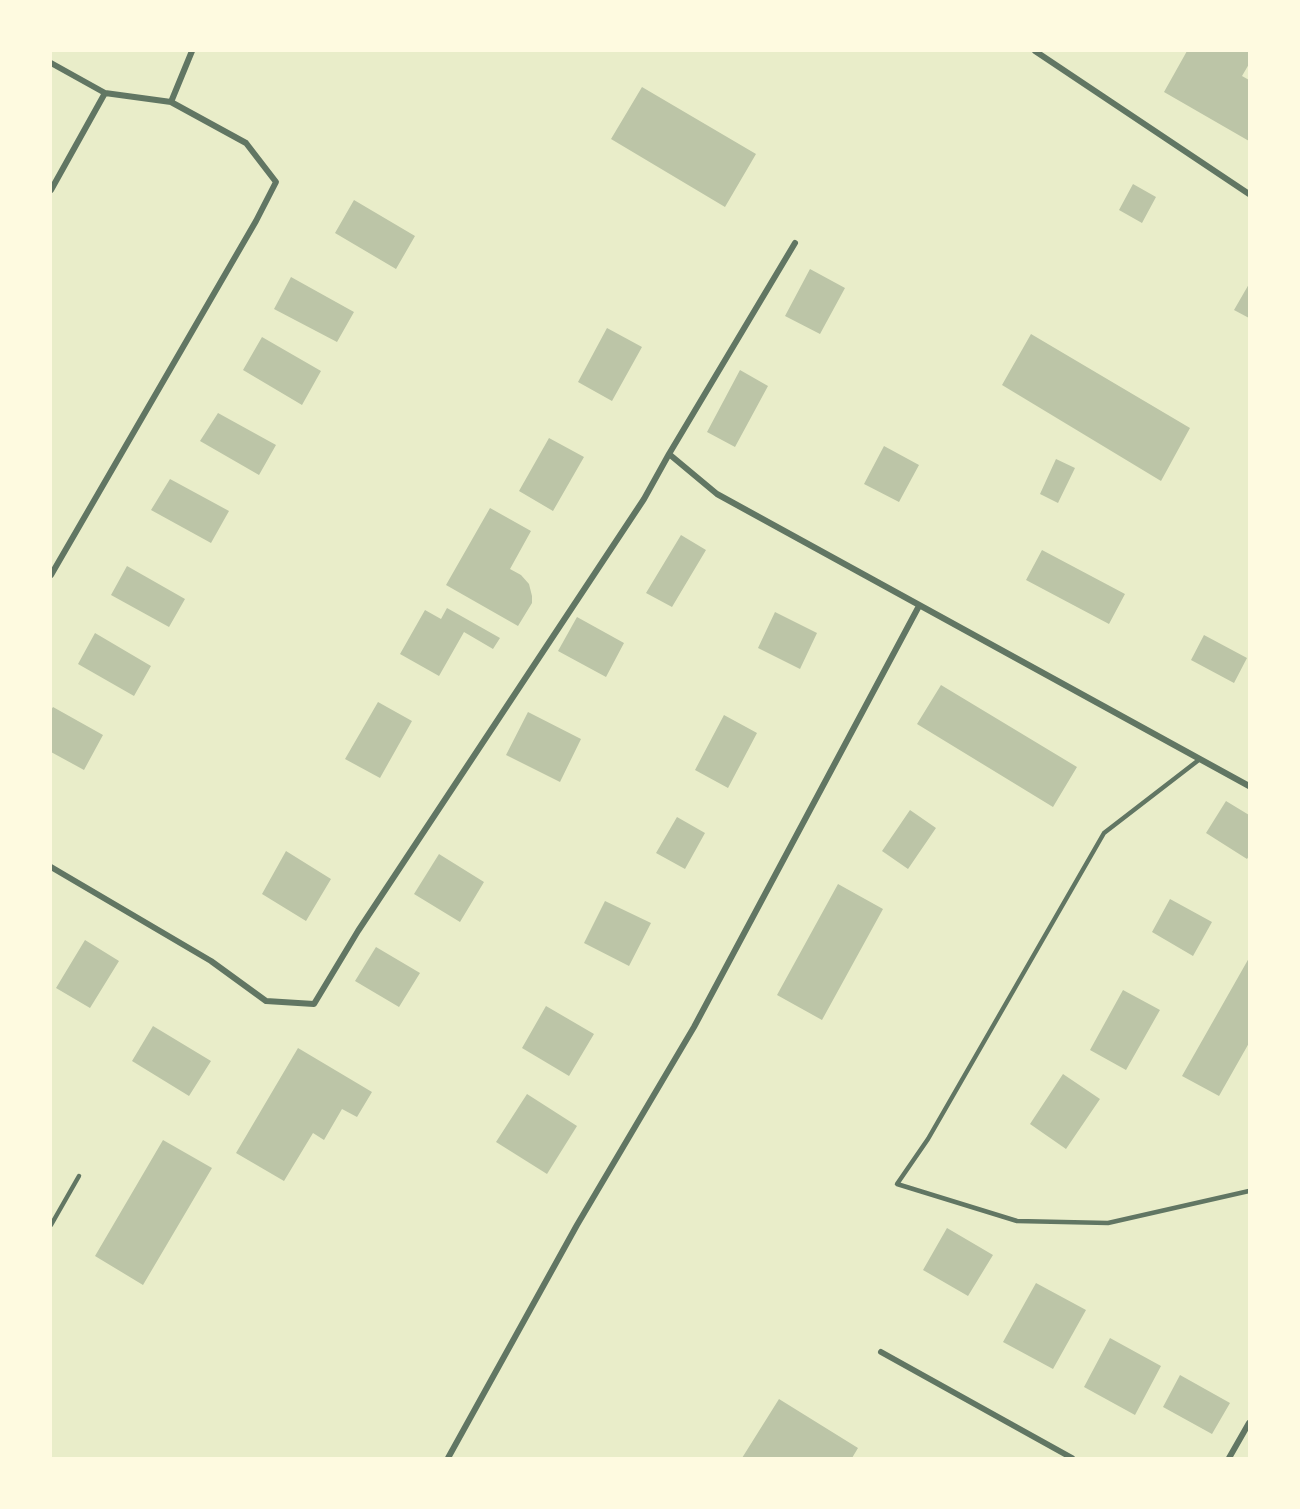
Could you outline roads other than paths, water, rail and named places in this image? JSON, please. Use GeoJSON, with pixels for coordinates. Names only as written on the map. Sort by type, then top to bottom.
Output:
{"type":"FeatureCollection","features":[{"type":"Feature","properties":{"kind":"street"},"geometry":{"type":"LineString","coordinates":[[171,102],[192,51]]}},
{"type":"Feature","properties":{"kind":"street"},"geometry":{"type":"LineString","coordinates":[[1035,51],[1249,194]]}},
{"type":"Feature","properties":{"kind":"street"},"geometry":{"type":"LineString","coordinates":[[51,63],[105,93],[171,102],[246,143],[276,182],[256,221],[51,575]]}},
{"type":"Feature","properties":{"kind":"street"},"geometry":{"type":"LineString","coordinates":[[51,190],[105,93]]}},
{"type":"Feature","properties":{"kind":"street"},"geometry":{"type":"LineString","coordinates":[[51,867],[213,963],[266,1001],[314,1004],[358,931],[644,499],[795,243]]}},
{"type":"Feature","properties":{"kind":"street"},"geometry":{"type":"LineString","coordinates":[[669,454],[717,494],[1249,786]]}},
{"type":"Feature","properties":{"kind":"street"},"geometry":{"type":"LineString","coordinates":[[448,1458],[577,1225],[694,1027],[919,606]]}},
{"type":"Feature","properties":{"kind":"street"},"geometry":{"type":"LineString","coordinates":[[881,1352],[1072,1458]]}},
{"type":"Feature","properties":{"kind":"street"},"geometry":{"type":"LineString","coordinates":[[1229,1458],[1249,1424]]}},
{"type":"Feature","properties":{"kind":"lane"},"geometry":{"type":"LineString","coordinates":[[1200,759],[1104,833],[928,1139],[897,1184],[1017,1221],[1029,1222],[1108,1223],[1249,1191]]}},
{"type":"Feature","properties":{"kind":"lane"},"geometry":{"type":"LineString","coordinates":[[51,1225],[79,1176]]}}]}
